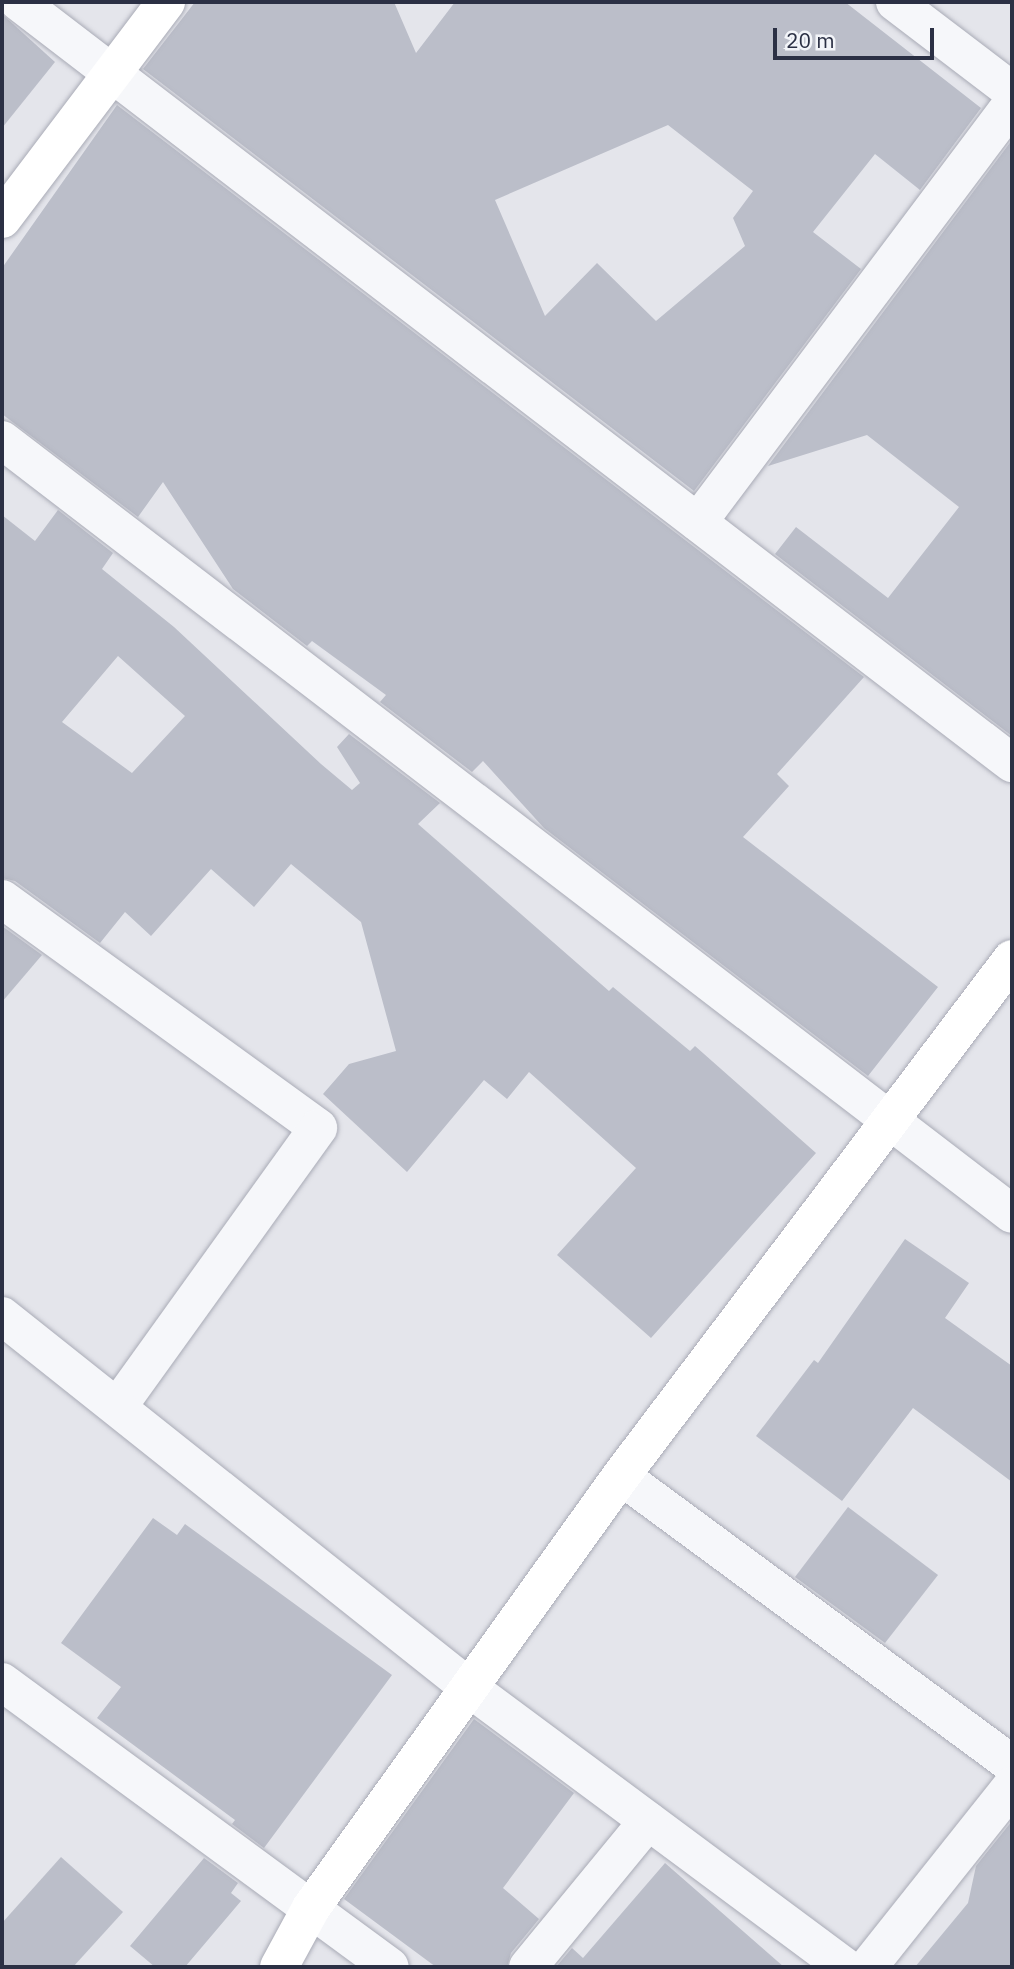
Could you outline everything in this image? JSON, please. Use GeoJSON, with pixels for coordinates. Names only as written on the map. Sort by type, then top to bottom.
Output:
{"type":"FeatureCollection","features":[{"type":"Feature","properties":{"kind":"main road"},"geometry":{"type":"LineString","coordinates":[[2,219],[166,2]]}},
{"type":"Feature","properties":{"kind":"main road"},"geometry":{"type":"LineString","coordinates":[[279,1967],[311,1908],[472,1690],[621,1476],[892,1122],[1012,960]]}},
{"type":"Feature","properties":{"kind":"street"},"geometry":{"type":"LineString","coordinates":[[19,2],[1012,763]]}},
{"type":"Feature","properties":{"kind":"street"},"geometry":{"type":"LineString","coordinates":[[895,2],[1012,91]]}},
{"type":"Feature","properties":{"kind":"street"},"geometry":{"type":"LineString","coordinates":[[698,522],[1012,103]]}},
{"type":"Feature","properties":{"kind":"street"},"geometry":{"type":"LineString","coordinates":[[2,440],[1012,1214]]}},
{"type":"Feature","properties":{"kind":"street"},"geometry":{"type":"LineString","coordinates":[[2,899],[318,1128],[119,1405]]}},
{"type":"Feature","properties":{"kind":"street"},"geometry":{"type":"LineString","coordinates":[[2,1315],[119,1405],[472,1690],[845,1967]]}},
{"type":"Feature","properties":{"kind":"street"},"geometry":{"type":"LineString","coordinates":[[621,1476],[1012,1764]]}},
{"type":"Feature","properties":{"kind":"street"},"geometry":{"type":"LineString","coordinates":[[2,1682],[390,1967]]}},
{"type":"Feature","properties":{"kind":"street"},"geometry":{"type":"LineString","coordinates":[[869,1967],[1012,1786]]}},
{"type":"Feature","properties":{"kind":"street"},"geometry":{"type":"LineString","coordinates":[[528,1967],[648,1821]]}},
{"type":"Feature","properties":{"kind":"building"},"geometry":{"type":"Polygon","coordinates":[[[195,2],[394,2],[416,53],[455,2],[845,2],[981,108],[920,190],[875,154],[813,232],[861,269],[694,491],[143,69],[195,2]],[[668,125],[495,200],[545,316],[597,263],[656,321],[745,246],[733,218],[753,191],[668,125]]]}},
{"type":"Feature","properties":{"kind":"building"},"geometry":{"type":"Polygon","coordinates":[[[2,14],[55,62],[2,128],[2,14]]]}},
{"type":"Feature","properties":{"kind":"building"},"geometry":{"type":"Polygon","coordinates":[[[117,105],[864,677],[777,774],[789,786],[743,837],[938,987],[868,1076],[544,828],[483,761],[472,772],[380,702],[386,695],[312,641],[307,646],[233,589],[163,482],[138,517],[2,414],[2,268],[117,105]]]}},
{"type":"Feature","properties":{"kind":"building"},"geometry":{"type":"Polygon","coordinates":[[[1012,140],[1012,736],[775,554],[796,527],[888,598],[959,507],[867,435],[768,466],[1012,140]]]}},
{"type":"Feature","properties":{"kind":"building"},"geometry":{"type":"Polygon","coordinates":[[[58,510],[113,553],[102,569],[174,627],[352,790],[360,783],[337,747],[349,734],[440,803],[418,824],[609,991],[613,987],[690,1051],[695,1046],[816,1153],[651,1338],[557,1255],[636,1168],[529,1072],[507,1099],[484,1080],[407,1172],[323,1094],[349,1064],[396,1051],[361,922],[291,864],[254,907],[211,869],[151,936],[125,912],[100,943],[15,881],[2,878],[2,515],[35,541],[58,510]],[[118,656],[62,722],[132,773],[185,716],[118,656]]]}},
{"type":"Feature","properties":{"kind":"building"},"geometry":{"type":"Polygon","coordinates":[[[2,926],[42,955],[2,1002],[2,926]]]}},
{"type":"Feature","properties":{"kind":"building"},"geometry":{"type":"Polygon","coordinates":[[[905,1239],[969,1283],[945,1318],[1012,1366],[1012,1482],[913,1408],[842,1501],[756,1436],[814,1360],[818,1363],[905,1239]]]}},
{"type":"Feature","properties":{"kind":"building"},"geometry":{"type":"Polygon","coordinates":[[[848,1507],[938,1575],[885,1643],[795,1577],[848,1507]]]}},
{"type":"Feature","properties":{"kind":"building"},"geometry":{"type":"Polygon","coordinates":[[[153,1518],[177,1535],[185,1524],[392,1675],[264,1848],[232,1824],[235,1820],[97,1718],[121,1687],[61,1643],[153,1518]]]}},
{"type":"Feature","properties":{"kind":"building"},"geometry":{"type":"Polygon","coordinates":[[[474,1719],[574,1793],[503,1888],[539,1919],[511,1953],[507,1967],[436,1967],[344,1899],[474,1719]]]}},
{"type":"Feature","properties":{"kind":"building"},"geometry":{"type":"Polygon","coordinates":[[[1012,1821],[1012,1967],[915,1967],[968,1903],[976,1866],[1012,1821]]]}},
{"type":"Feature","properties":{"kind":"building"},"geometry":{"type":"Polygon","coordinates":[[[61,1857],[123,1912],[73,1967],[2,1967],[2,1923],[61,1857]]]}},
{"type":"Feature","properties":{"kind":"building"},"geometry":{"type":"Polygon","coordinates":[[[204,1858],[238,1883],[231,1893],[241,1901],[185,1967],[155,1967],[130,1946],[204,1858]]]}},
{"type":"Feature","properties":{"kind":"building"},"geometry":{"type":"Polygon","coordinates":[[[665,1863],[784,1967],[556,1967],[572,1948],[583,1958],[665,1863]]]}}]}
